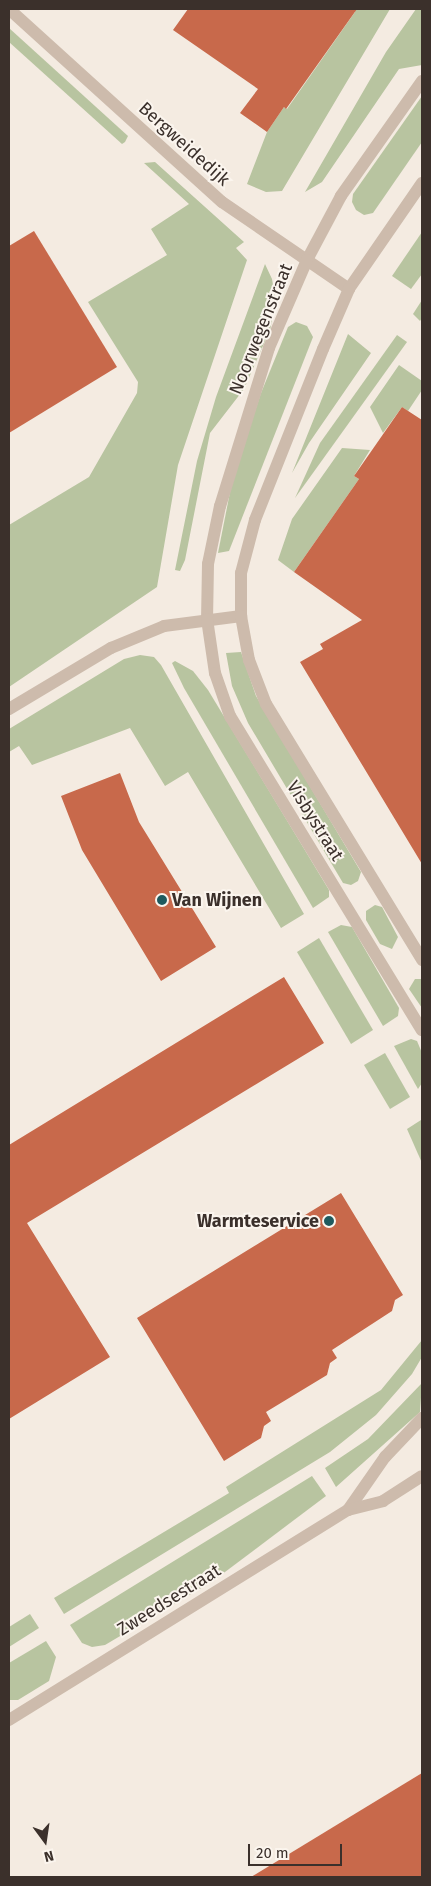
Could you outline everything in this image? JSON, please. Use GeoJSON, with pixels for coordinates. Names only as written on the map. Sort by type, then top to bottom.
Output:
{"type":"FeatureCollection","features":[{"type":"Feature","properties":{"kind":"street","name":"Bergweidedijk"},"geometry":{"type":"LineString","coordinates":[[9,9],[222,202],[349,289]]}},
{"type":"Feature","properties":{"kind":"street","name":"Noorwegenstraat"},"geometry":{"type":"LineString","coordinates":[[207,619],[208,564],[233,456],[269,348],[308,260],[341,196],[422,81]]}},
{"type":"Feature","properties":{"kind":"street"},"geometry":{"type":"LineString","coordinates":[[9,709],[110,648],[164,626],[241,616],[242,573],[255,520],[349,289],[422,183]]}},
{"type":"Feature","properties":{"kind":"street","name":"Visbystraat"},"geometry":{"type":"LineString","coordinates":[[241,616],[249,660],[266,704],[422,960]]}},
{"type":"Feature","properties":{"kind":"street","name":"Visbystraat"},"geometry":{"type":"LineString","coordinates":[[207,619],[215,674],[230,716],[422,1030]]}},
{"type":"Feature","properties":{"kind":"street"},"geometry":{"type":"LineString","coordinates":[[348,1510],[386,1456],[422,1418]]}},
{"type":"Feature","properties":{"kind":"street"},"geometry":{"type":"LineString","coordinates":[[348,1510],[383,1501],[422,1476]]}},
{"type":"Feature","properties":{"kind":"street","name":"Zweedsestraat"},"geometry":{"type":"LineString","coordinates":[[9,1720],[348,1510]]}},
{"type":"Feature","properties":{"kind":"green space"},"geometry":{"type":"Polygon","coordinates":[[[352,9],[390,9],[282,191],[266,192],[247,184],[267,132],[284,107],[287,109],[355,12],[352,9]]]}},
{"type":"Feature","properties":{"kind":"green space"},"geometry":{"type":"Polygon","coordinates":[[[416,9],[422,9],[422,65],[399,69],[322,182],[305,192],[386,52],[416,9]]]}},
{"type":"Feature","properties":{"kind":"green space"},"geometry":{"type":"Polygon","coordinates":[[[9,28],[128,136],[125,142],[122,144],[9,42],[9,28]]]}},
{"type":"Feature","properties":{"kind":"green space"},"geometry":{"type":"Polygon","coordinates":[[[422,96],[422,142],[373,213],[364,215],[356,210],[352,202],[353,194],[422,96]]]}},
{"type":"Feature","properties":{"kind":"green space"},"geometry":{"type":"Polygon","coordinates":[[[155,162],[244,242],[236,248],[247,260],[178,465],[157,587],[9,687],[9,525],[89,477],[137,393],[138,382],[88,302],[167,255],[151,229],[189,204],[144,163],[155,162]]]}},
{"type":"Feature","properties":{"kind":"green space"},"geometry":{"type":"Polygon","coordinates":[[[422,232],[422,274],[411,289],[392,276],[422,232]]]}},
{"type":"Feature","properties":{"kind":"green space"},"geometry":{"type":"Polygon","coordinates":[[[265,264],[272,279],[276,303],[270,330],[244,389],[210,433],[185,560],[180,571],[175,570],[197,461],[216,397],[265,264]]]}},
{"type":"Feature","properties":{"kind":"green space"},"geometry":{"type":"Polygon","coordinates":[[[422,300],[422,318],[420,321],[413,314],[422,300]]]}},
{"type":"Feature","properties":{"kind":"green space"},"geometry":{"type":"Polygon","coordinates":[[[296,322],[307,326],[313,337],[229,551],[218,553],[233,477],[261,393],[288,327],[296,322]]]}},
{"type":"Feature","properties":{"kind":"green space"},"geometry":{"type":"Polygon","coordinates":[[[348,334],[371,353],[309,443],[292,473],[348,334]]]}},
{"type":"Feature","properties":{"kind":"green space"},"geometry":{"type":"Polygon","coordinates":[[[397,335],[407,342],[295,498],[320,443],[397,335]]]}},
{"type":"Feature","properties":{"kind":"green space"},"geometry":{"type":"Polygon","coordinates":[[[399,365],[422,381],[422,390],[408,411],[402,407],[383,433],[370,407],[399,365]]]}},
{"type":"Feature","properties":{"kind":"green space"},"geometry":{"type":"Polygon","coordinates":[[[342,448],[370,450],[354,476],[359,479],[294,572],[278,560],[292,519],[342,448]]]}},
{"type":"Feature","properties":{"kind":"green space"},"geometry":{"type":"Polygon","coordinates":[[[241,652],[256,696],[361,872],[358,881],[351,885],[343,883],[248,723],[232,686],[226,653],[241,652]]]}},
{"type":"Feature","properties":{"kind":"green space"},"geometry":{"type":"Polygon","coordinates":[[[140,655],[154,657],[161,665],[304,914],[281,928],[188,772],[165,786],[130,728],[32,765],[19,746],[9,752],[9,729],[124,659],[140,655]]]}},
{"type":"Feature","properties":{"kind":"green space"},"geometry":{"type":"Polygon","coordinates":[[[175,661],[193,671],[208,690],[329,890],[329,897],[313,908],[184,688],[172,663],[175,661]]]}},
{"type":"Feature","properties":{"kind":"green space"},"geometry":{"type":"Polygon","coordinates":[[[375,905],[382,907],[398,937],[392,949],[380,944],[366,920],[366,911],[375,905]]]}},
{"type":"Feature","properties":{"kind":"green space"},"geometry":{"type":"Polygon","coordinates":[[[341,925],[352,927],[399,1008],[398,1016],[383,1026],[328,932],[341,925]]]}},
{"type":"Feature","properties":{"kind":"green space"},"geometry":{"type":"Polygon","coordinates":[[[319,938],[373,1030],[351,1044],[297,952],[319,938]]]}},
{"type":"Feature","properties":{"kind":"green space"},"geometry":{"type":"Polygon","coordinates":[[[415,979],[422,979],[422,1008],[409,989],[415,979]]]}},
{"type":"Feature","properties":{"kind":"green space"},"geometry":{"type":"Polygon","coordinates":[[[411,1039],[417,1041],[422,1053],[422,1083],[418,1089],[394,1046],[411,1039]]]}},
{"type":"Feature","properties":{"kind":"green space"},"geometry":{"type":"Polygon","coordinates":[[[385,1053],[410,1097],[390,1109],[364,1065],[385,1053]]]}},
{"type":"Feature","properties":{"kind":"green space"},"geometry":{"type":"Polygon","coordinates":[[[421,1120],[422,1123],[422,1163],[407,1129],[421,1120]]]}},
{"type":"Feature","properties":{"kind":"green space"},"geometry":{"type":"Polygon","coordinates":[[[422,1340],[422,1357],[412,1374],[376,1415],[330,1452],[64,1614],[54,1598],[229,1493],[226,1487],[381,1390],[422,1340]]]}},
{"type":"Feature","properties":{"kind":"green space"},"geometry":{"type":"Polygon","coordinates":[[[422,1383],[420,1412],[336,1487],[325,1468],[368,1439],[422,1383]]]}},
{"type":"Feature","properties":{"kind":"green space"},"geometry":{"type":"Polygon","coordinates":[[[312,1476],[326,1496],[213,1581],[105,1645],[92,1647],[82,1643],[70,1625],[312,1476]]]}},
{"type":"Feature","properties":{"kind":"green space"},"geometry":{"type":"Polygon","coordinates":[[[30,1614],[39,1628],[9,1647],[9,1627],[30,1614]]]}},
{"type":"Feature","properties":{"kind":"green space"},"geometry":{"type":"Polygon","coordinates":[[[46,1641],[56,1657],[49,1681],[18,1700],[9,1700],[9,1663],[46,1641]]]}},
{"type":"Feature","properties":{"kind":"building"},"geometry":{"type":"Polygon","coordinates":[[[188,9],[357,9],[286,109],[284,107],[267,132],[240,113],[258,89],[173,30],[188,9]]]}},
{"type":"Feature","properties":{"kind":"building"},"geometry":{"type":"Polygon","coordinates":[[[34,231],[117,367],[9,433],[9,246],[34,231]]]}},
{"type":"Feature","properties":{"kind":"building"},"geometry":{"type":"Polygon","coordinates":[[[402,407],[422,420],[422,864],[300,662],[323,649],[320,644],[362,620],[294,572],[359,479],[354,476],[402,407]]]}},
{"type":"Feature","properties":{"kind":"building"},"geometry":{"type":"Polygon","coordinates":[[[120,773],[139,822],[216,947],[161,981],[82,850],[61,796],[120,773]]]}},
{"type":"Feature","properties":{"kind":"building"},"geometry":{"type":"Polygon","coordinates":[[[284,977],[324,1043],[27,1223],[110,1357],[9,1419],[9,1145],[284,977]]]}},
{"type":"Feature","properties":{"kind":"building"},"geometry":{"type":"Polygon","coordinates":[[[341,1193],[403,1295],[395,1300],[392,1311],[332,1350],[337,1358],[330,1363],[327,1375],[266,1412],[271,1421],[264,1426],[261,1438],[224,1461],[137,1318],[341,1193]]]}},
{"type":"Feature","properties":{"kind":"building"},"geometry":{"type":"Polygon","coordinates":[[[422,1773],[422,1877],[251,1877],[422,1773]]]}},
{"type":"Feature","properties":{"kind":"place","name":"Van Wijnen"},"geometry":{"type":"Point","coordinates":[162,900]}},
{"type":"Feature","properties":{"kind":"place","name":"Warmteservice"},"geometry":{"type":"Point","coordinates":[329,1221]}}]}
